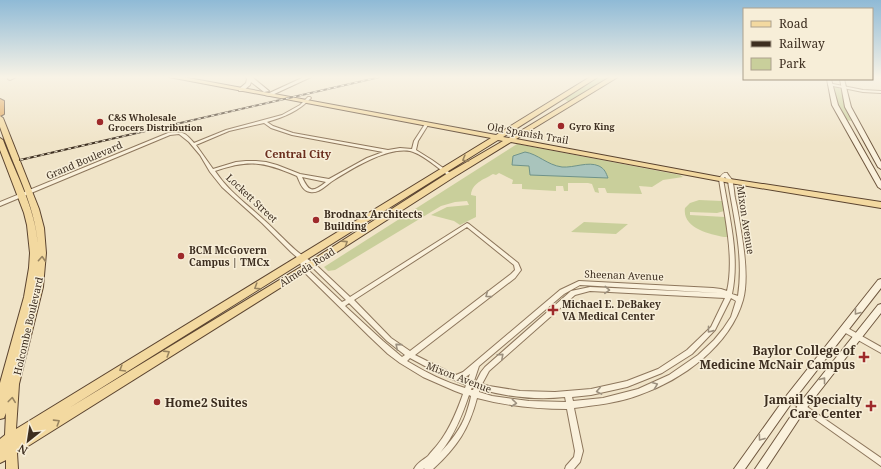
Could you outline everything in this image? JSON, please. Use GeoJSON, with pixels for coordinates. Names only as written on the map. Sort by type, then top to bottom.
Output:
{"type":"FeatureCollection","features":[{"type":"Feature","properties":{"kind":"highway"},"geometry":{"type":"LineString","coordinates":[[0,101],[0,114]]}},
{"type":"Feature","properties":{"kind":"main road","name":"Old Spanish Trail"},"geometry":{"type":"LineString","coordinates":[[301,99],[725,178],[881,205]]}},
{"type":"Feature","properties":{"kind":"main road","name":"Old Spanish Trail"},"geometry":{"type":"LineString","coordinates":[[302,99],[307,100]]}},
{"type":"Feature","properties":{"kind":"main road","name":"Almeda Road"},"geometry":{"type":"LineString","coordinates":[[507,138],[559,99]]}},
{"type":"Feature","properties":{"kind":"main road","name":"Almeda Road"},"geometry":{"type":"LineString","coordinates":[[0,457],[11,444],[306,264],[448,173],[507,138],[579,99]]}},
{"type":"Feature","properties":{"kind":"main road"},"geometry":{"type":"LineString","coordinates":[[556,101],[567,106]]}},
{"type":"Feature","properties":{"kind":"main road","name":"Holcombe Boulevard"},"geometry":{"type":"LineString","coordinates":[[0,118],[25,194],[34,238],[32,276],[6,377],[0,414]]}},
{"type":"Feature","properties":{"kind":"main road","name":"Holcombe Boulevard"},"geometry":{"type":"LineString","coordinates":[[0,140],[39,223],[42,253],[36,300],[16,374],[10,416],[12,469]]}},
{"type":"Feature","properties":{"kind":"main road","name":"Old Spanish Trail"},"geometry":{"type":"LineString","coordinates":[[812,192],[881,200]]}},
{"type":"Feature","properties":{"kind":"main road","name":"Almeda Road"},"geometry":{"type":"LineString","coordinates":[[0,445],[11,444]]}},
{"type":"Feature","properties":{"kind":"street"},"geometry":{"type":"LineString","coordinates":[[833,99],[834,105],[881,187]]}},
{"type":"Feature","properties":{"kind":"street"},"geometry":{"type":"LineString","coordinates":[[846,99],[848,107],[881,167]]}},
{"type":"Feature","properties":{"kind":"street"},"geometry":{"type":"LineString","coordinates":[[193,145],[232,129],[288,115],[307,100]]}},
{"type":"Feature","properties":{"kind":"street"},"geometry":{"type":"LineString","coordinates":[[264,121],[272,127],[292,134],[388,152]]}},
{"type":"Feature","properties":{"kind":"street"},"geometry":{"type":"LineString","coordinates":[[406,149],[416,141],[427,123]]}},
{"type":"Feature","properties":{"kind":"street"},"geometry":{"type":"LineString","coordinates":[[845,123],[858,124]]}},
{"type":"Feature","properties":{"kind":"street","name":"Grand Boulevard"},"geometry":{"type":"LineString","coordinates":[[0,204],[176,132]]}},
{"type":"Feature","properties":{"kind":"street","name":"Lockett Street"},"geometry":{"type":"LineString","coordinates":[[176,132],[182,134],[193,145],[212,171],[237,200],[263,221],[306,264]]}},
{"type":"Feature","properties":{"kind":"street"},"geometry":{"type":"LineString","coordinates":[[415,152],[416,141]]}},
{"type":"Feature","properties":{"kind":"street"},"geometry":{"type":"LineString","coordinates":[[370,148],[373,154],[372,158]]}},
{"type":"Feature","properties":{"kind":"street"},"geometry":{"type":"LineString","coordinates":[[299,174],[300,179],[307,190],[318,190],[330,181],[339,178],[372,158],[388,152],[406,149],[415,152],[448,173]]}},
{"type":"Feature","properties":{"kind":"street"},"geometry":{"type":"LineString","coordinates":[[212,171],[235,163],[252,161],[265,163],[299,174],[330,181]]}},
{"type":"Feature","properties":{"kind":"street","name":"Mixon Avenue"},"geometry":{"type":"LineString","coordinates":[[306,264],[350,300],[383,333],[410,355],[456,378],[479,386],[508,392],[568,395],[603,390],[629,384],[668,366],[691,351],[706,335],[717,320],[729,296],[733,266],[725,178]]}},
{"type":"Feature","properties":{"kind":"street","name":"Mixon Avenue"},"geometry":{"type":"LineString","coordinates":[[306,264],[342,306],[375,340],[402,361],[434,380],[504,402],[543,406],[570,406],[597,402],[631,394],[660,383],[690,366],[714,345],[736,313],[740,300],[742,261],[725,178]]}},
{"type":"Feature","properties":{"kind":"street"},"geometry":{"type":"LineString","coordinates":[[342,306],[467,225],[514,262],[518,270],[513,276],[402,361]]}},
{"type":"Feature","properties":{"kind":"street"},"geometry":{"type":"LineString","coordinates":[[739,469],[790,398],[881,282]]}},
{"type":"Feature","properties":{"kind":"street","name":"Sheenan Avenue"},"geometry":{"type":"LineString","coordinates":[[456,378],[465,374],[568,288],[582,283],[713,290],[721,291],[740,300]]}},
{"type":"Feature","properties":{"kind":"street","name":"Sheenan Avenue"},"geometry":{"type":"LineString","coordinates":[[428,469],[454,442],[468,417],[487,369],[573,293],[582,290],[729,296]]}},
{"type":"Feature","properties":{"kind":"street"},"geometry":{"type":"LineString","coordinates":[[706,295],[717,297],[724,306]]}},
{"type":"Feature","properties":{"kind":"street"},"geometry":{"type":"LineString","coordinates":[[760,469],[802,407],[881,307]]}},
{"type":"Feature","properties":{"kind":"street"},"geometry":{"type":"LineString","coordinates":[[529,320],[535,326]]}},
{"type":"Feature","properties":{"kind":"street"},"geometry":{"type":"LineString","coordinates":[[844,329],[881,350]]}},
{"type":"Feature","properties":{"kind":"street"},"geometry":{"type":"LineString","coordinates":[[418,469],[435,454],[448,438],[457,420],[476,364]]}},
{"type":"Feature","properties":{"kind":"street"},"geometry":{"type":"LineString","coordinates":[[568,395],[579,454],[576,461],[569,469]]}},
{"type":"Feature","properties":{"kind":"street"},"geometry":{"type":"LineString","coordinates":[[790,398],[881,462]]}},
{"type":"Feature","properties":{"kind":"green space"},"geometry":{"type":"Polygon","coordinates":[[[564,99],[574,99],[569,102],[564,99]]]}},
{"type":"Feature","properties":{"kind":"green space"},"geometry":{"type":"Polygon","coordinates":[[[835,99],[844,99],[851,121],[840,112],[835,99]]]}},
{"type":"Feature","properties":{"kind":"green space"},"geometry":{"type":"Polygon","coordinates":[[[517,144],[680,175],[683,177],[663,180],[652,187],[639,186],[642,194],[607,193],[605,188],[598,188],[599,193],[595,192],[592,184],[588,183],[568,183],[568,191],[564,191],[563,186],[556,186],[556,191],[522,189],[522,184],[512,184],[513,180],[499,173],[496,175],[493,174],[479,182],[473,188],[471,195],[476,196],[476,217],[460,225],[454,221],[431,215],[447,207],[469,205],[467,201],[455,202],[441,206],[335,270],[328,271],[324,267],[517,144]]]}},
{"type":"Feature","properties":{"kind":"green space"},"geometry":{"type":"Polygon","coordinates":[[[699,200],[722,201],[724,211],[717,213],[690,212],[690,215],[725,217],[728,237],[704,232],[688,221],[685,215],[685,208],[690,203],[699,200]]]}},
{"type":"Feature","properties":{"kind":"green space"},"geometry":{"type":"Polygon","coordinates":[[[584,222],[628,224],[616,234],[571,232],[584,222]]]}},
{"type":"Feature","properties":{"kind":"water"},"geometry":{"type":"Polygon","coordinates":[[[525,152],[562,167],[586,164],[599,166],[603,168],[608,178],[530,175],[529,166],[512,165],[513,156],[525,152]]]}},
{"type":"Feature","properties":{"kind":"railway"},"geometry":{"type":"LineString","coordinates":[[20,160],[285,99]]}},
{"type":"Feature","properties":{"kind":"place","name":"C&S Wholesale Grocers Distribution"},"geometry":{"type":"Point","coordinates":[100,122]}},
{"type":"Feature","properties":{"kind":"place","name":"Gyro King"},"geometry":{"type":"Point","coordinates":[561,126]}},
{"type":"Feature","properties":{"kind":"place","name":"Brodnax Architects Building"},"geometry":{"type":"Point","coordinates":[316,220]}},
{"type":"Feature","properties":{"kind":"place","name":"BCM McGovern Campus | TMCx"},"geometry":{"type":"Point","coordinates":[181,256]}},
{"type":"Feature","properties":{"kind":"place","name":"Michael E. DeBakey VA Medical Center"},"geometry":{"type":"Point","coordinates":[553,310]}},
{"type":"Feature","properties":{"kind":"place","name":"Baylor College of Medicine McNair Campus"},"geometry":{"type":"Point","coordinates":[864,357]}},
{"type":"Feature","properties":{"kind":"place","name":"Home2 Suites"},"geometry":{"type":"Point","coordinates":[157,402]}},
{"type":"Feature","properties":{"kind":"place","name":"Jamail Specialty Care Center"},"geometry":{"type":"Point","coordinates":[871,406]}},
{"type":"Feature","properties":{"kind":"district","name":"Central City"},"geometry":{"type":"Point","coordinates":[298,153]}}]}
